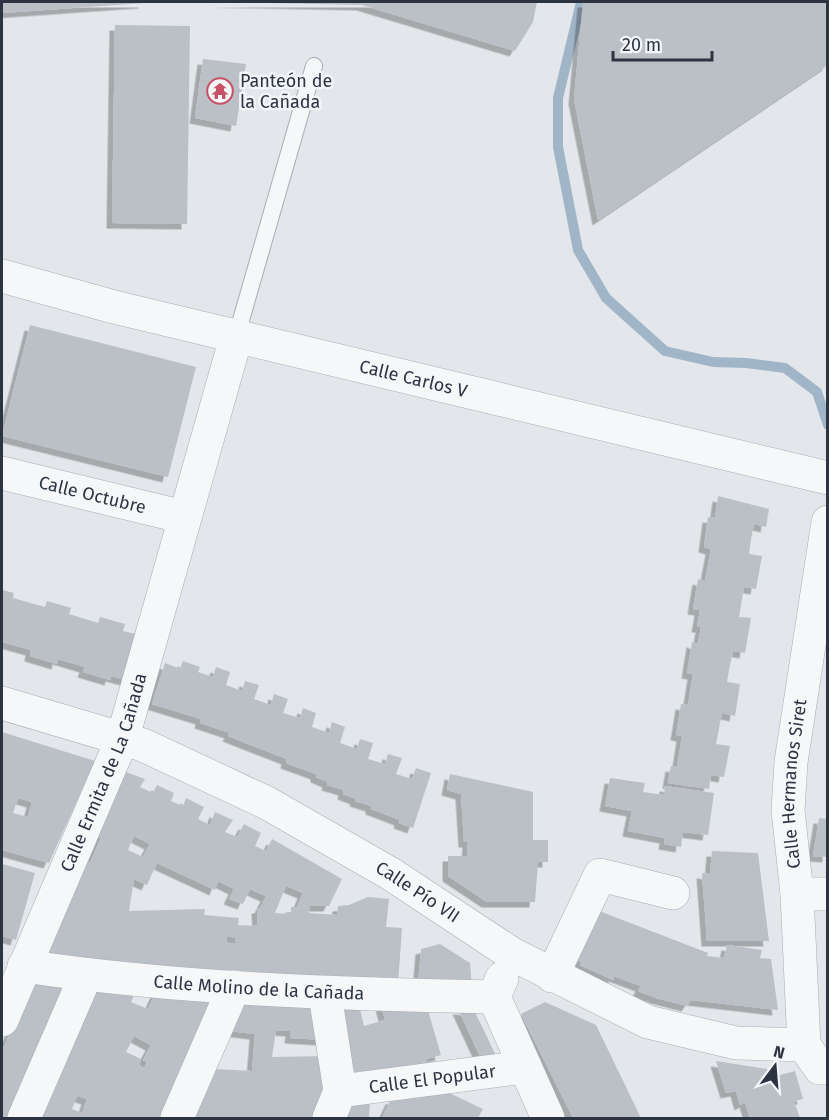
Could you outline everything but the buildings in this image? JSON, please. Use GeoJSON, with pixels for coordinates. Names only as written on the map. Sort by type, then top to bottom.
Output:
{"type":"FeatureCollection","features":[{"type":"Feature","properties":{"kind":"street","name":"Calle Carlos V"},"geometry":{"type":"LineString","coordinates":[[2,276],[114,307],[237,334],[828,478]]}},
{"type":"Feature","properties":{"kind":"street","name":"Calle Ermita de La Cañada"},"geometry":{"type":"LineString","coordinates":[[2,1020],[123,737],[237,334]]}},
{"type":"Feature","properties":{"kind":"street","name":"Calle Octubre"},"geometry":{"type":"LineString","coordinates":[[2,473],[184,517]]}},
{"type":"Feature","properties":{"kind":"street","name":"Calle Hermanos Siret"},"geometry":{"type":"LineString","coordinates":[[820,1069],[812,894],[788,810],[791,762],[828,522]]}},
{"type":"Feature","properties":{"kind":"street","name":"Calle Pío VII"},"geometry":{"type":"LineString","coordinates":[[2,703],[123,737],[267,803],[391,874],[512,954],[648,1022],[736,1043],[820,1069]]}},
{"type":"Feature","properties":{"kind":"street"},"geometry":{"type":"LineString","coordinates":[[552,976],[600,875],[674,892]]}},
{"type":"Feature","properties":{"kind":"street"},"geometry":{"type":"LineString","coordinates":[[512,954],[494,997],[548,1119]]}},
{"type":"Feature","properties":{"kind":"street","name":"Calle Molino de la Cañada"},"geometry":{"type":"LineString","coordinates":[[24,966],[86,975],[234,987],[325,993],[494,997]]}},
{"type":"Feature","properties":{"kind":"street"},"geometry":{"type":"LineString","coordinates":[[24,1119],[86,975]]}},
{"type":"Feature","properties":{"kind":"street"},"geometry":{"type":"LineString","coordinates":[[177,1119],[234,987]]}},
{"type":"Feature","properties":{"kind":"street"},"geometry":{"type":"LineString","coordinates":[[325,993],[334,1105]]}},
{"type":"Feature","properties":{"kind":"street","name":"Calle El Popular"},"geometry":{"type":"LineString","coordinates":[[334,1105],[525,1067]]}},
{"type":"Feature","properties":{"kind":"lane"},"geometry":{"type":"LineString","coordinates":[[237,334],[314,66]]}},
{"type":"Feature","properties":{"kind":"waterway"},"geometry":{"type":"LineString","coordinates":[[581,2],[558,98],[558,147],[578,250],[606,298],[665,351],[713,362],[785,368],[817,392],[828,425]]}},
{"type":"Feature","properties":{"kind":"place","name":"Panteón de la Cañada"},"geometry":{"type":"Point","coordinates":[220,91]}}]}
